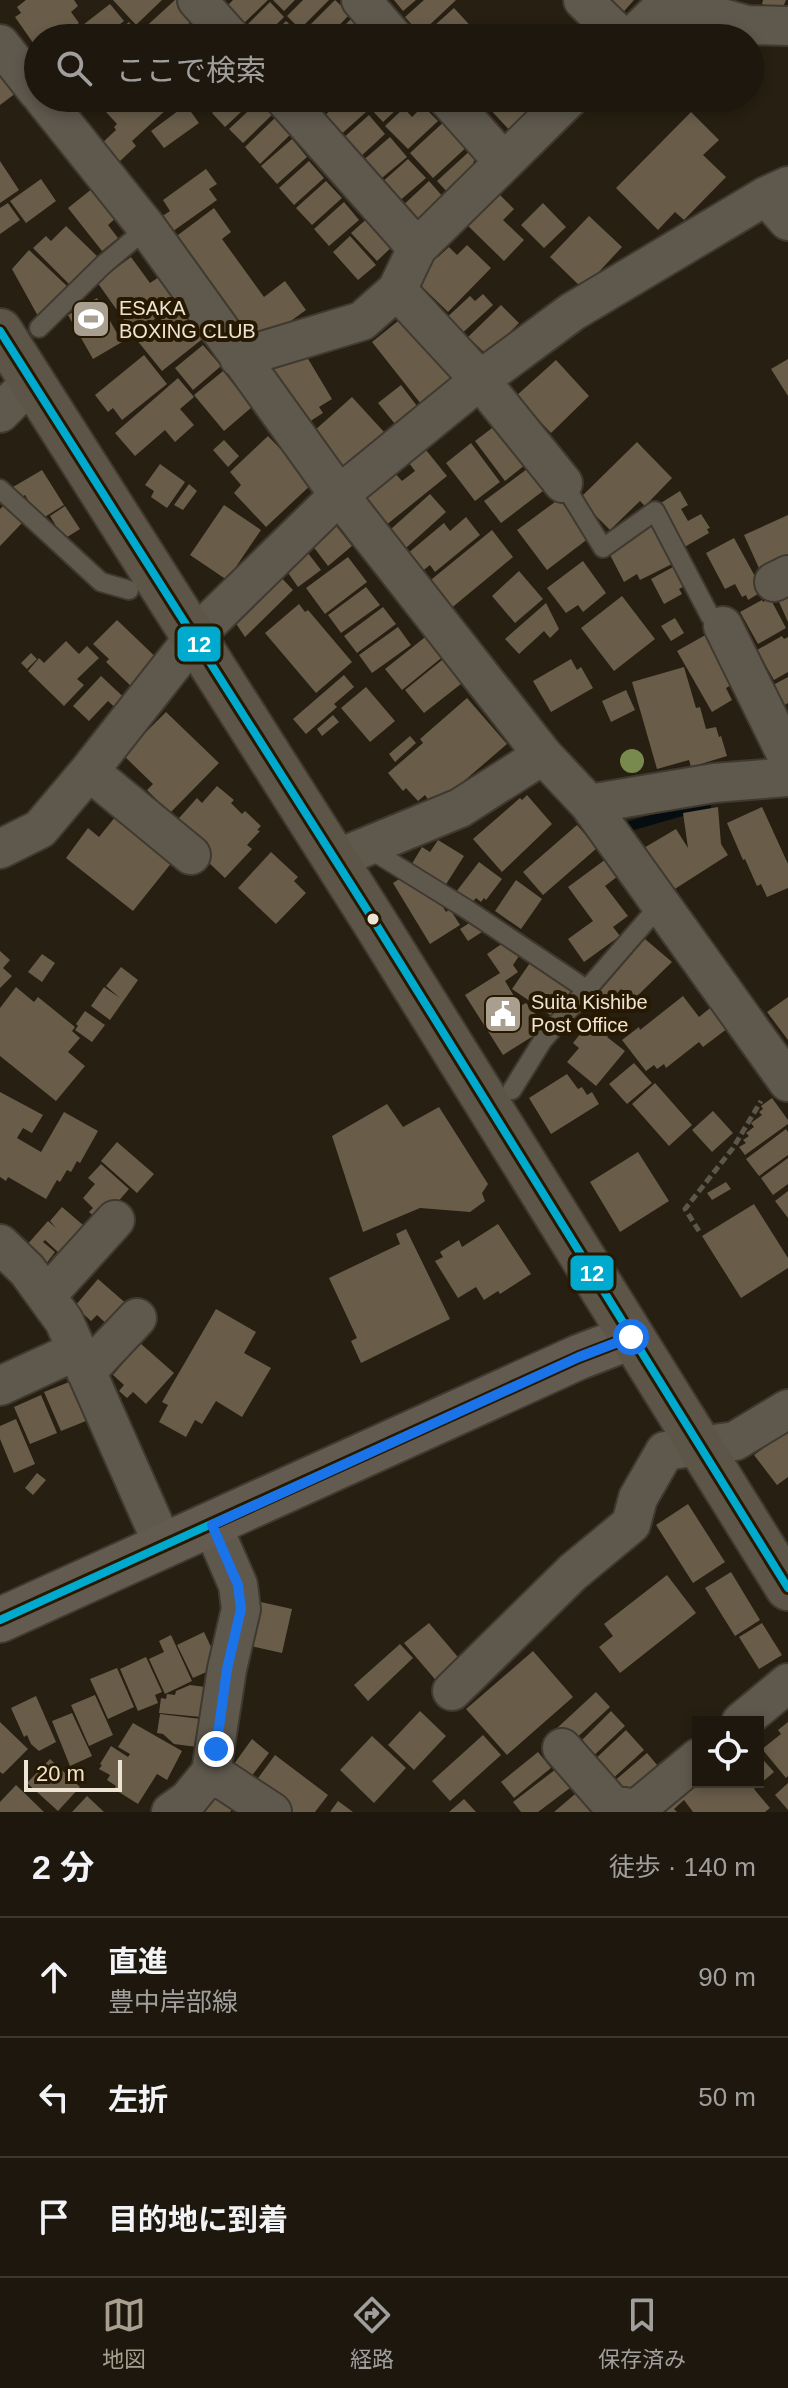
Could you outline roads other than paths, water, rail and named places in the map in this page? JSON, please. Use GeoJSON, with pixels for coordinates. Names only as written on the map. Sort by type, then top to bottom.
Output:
{"type":"FeatureCollection","features":[{"type":"Feature","properties":{"kind":"main road"},"geometry":{"type":"LineString","coordinates":[[19,329],[31,382],[195,636],[350,854],[631,1337],[788,1588]]}},
{"type":"Feature","properties":{"kind":"street"},"geometry":{"type":"LineString","coordinates":[[361,0],[382,24]]}},
{"type":"Feature","properties":{"kind":"street"},"geometry":{"type":"LineString","coordinates":[[583,0],[608,24]]}},
{"type":"Feature","properties":{"kind":"street"},"geometry":{"type":"LineString","coordinates":[[646,24],[669,2],[744,24]]}},
{"type":"Feature","properties":{"kind":"street"},"geometry":{"type":"LineString","coordinates":[[764,25],[788,26]]}},
{"type":"Feature","properties":{"kind":"street"},"geometry":{"type":"LineString","coordinates":[[0,44],[24,74]]}},
{"type":"Feature","properties":{"kind":"street"},"geometry":{"type":"LineString","coordinates":[[54,112],[147,228],[339,495],[543,755],[589,804],[787,1081]]}},
{"type":"Feature","properties":{"kind":"street"},"geometry":{"type":"LineString","coordinates":[[296,112],[417,248]]}},
{"type":"Feature","properties":{"kind":"street"},"geometry":{"type":"LineString","coordinates":[[459,112],[504,162]]}},
{"type":"Feature","properties":{"kind":"street"},"geometry":{"type":"LineString","coordinates":[[239,358],[362,321],[397,290],[417,248],[555,112]]}},
{"type":"Feature","properties":{"kind":"street"},"geometry":{"type":"LineString","coordinates":[[0,849],[40,829],[195,636],[339,495],[480,380],[572,312],[781,201]]}},
{"type":"Feature","properties":{"kind":"street"},"geometry":{"type":"LineString","coordinates":[[397,290],[480,380],[563,483]]}},
{"type":"Feature","properties":{"kind":"street"},"geometry":{"type":"LineString","coordinates":[[0,413],[31,382]]}},
{"type":"Feature","properties":{"kind":"street"},"geometry":{"type":"LineString","coordinates":[[723,626],[788,758]]}},
{"type":"Feature","properties":{"kind":"street"},"geometry":{"type":"LineString","coordinates":[[350,854],[460,808],[543,755]]}},
{"type":"Feature","properties":{"kind":"street"},"geometry":{"type":"LineString","coordinates":[[89,771],[191,855]]}},
{"type":"Feature","properties":{"kind":"street"},"geometry":{"type":"LineString","coordinates":[[589,804],[714,783],[788,777]]}},
{"type":"Feature","properties":{"kind":"street"},"geometry":{"type":"LineString","coordinates":[[47,1295],[115,1220]]}},
{"type":"Feature","properties":{"kind":"street"},"geometry":{"type":"LineString","coordinates":[[0,1244],[27,1270],[64,1321],[164,1547]]}},
{"type":"Feature","properties":{"kind":"street"},"geometry":{"type":"LineString","coordinates":[[0,1386],[82,1361],[137,1318]]}},
{"type":"Feature","properties":{"kind":"street"},"geometry":{"type":"LineString","coordinates":[[0,1620],[579,1357],[631,1337]]}},
{"type":"Feature","properties":{"kind":"street"},"geometry":{"type":"LineString","coordinates":[[452,1691],[573,1572],[631,1524],[638,1498],[665,1451],[735,1441],[788,1409]]}},
{"type":"Feature","properties":{"kind":"street"},"geometry":{"type":"LineString","coordinates":[[171,1812],[188,1800],[211,1772],[227,1669],[241,1609],[238,1585],[212,1525]]}},
{"type":"Feature","properties":{"kind":"street"},"geometry":{"type":"LineString","coordinates":[[751,1716],[784,1695]]}},
{"type":"Feature","properties":{"kind":"street"},"geometry":{"type":"LineString","coordinates":[[562,1748],[612,1805],[636,1811],[692,1763]]}},
{"type":"Feature","properties":{"kind":"street"},"geometry":{"type":"LineString","coordinates":[[211,1772],[272,1812]]}},
{"type":"Feature","properties":{"kind":"lane"},"geometry":{"type":"LineString","coordinates":[[19,329],[147,228]]}},
{"type":"Feature","properties":{"kind":"lane"},"geometry":{"type":"LineString","coordinates":[[563,483],[603,548],[655,511],[710,616],[723,626]]}},
{"type":"Feature","properties":{"kind":"lane"},"geometry":{"type":"LineString","coordinates":[[0,489],[101,582],[129,590]]}},
{"type":"Feature","properties":{"kind":"lane"},"geometry":{"type":"LineString","coordinates":[[350,854],[383,856],[586,989]]}},
{"type":"Feature","properties":{"kind":"lane"},"geometry":{"type":"LineString","coordinates":[[512,1090],[543,1040],[660,905]]}},
{"type":"Feature","properties":{"kind":"waterway"},"geometry":{"type":"LineString","coordinates":[[623,828],[706,806]]}},
{"type":"Feature","properties":{"kind":"place","name":"ESAKA BOXING CLUB"},"geometry":{"type":"Point","coordinates":[91,319]}},
{"type":"Feature","properties":{"kind":"place","name":"Suita Kishibe Post Office"},"geometry":{"type":"Point","coordinates":[503,1014]}}]}
